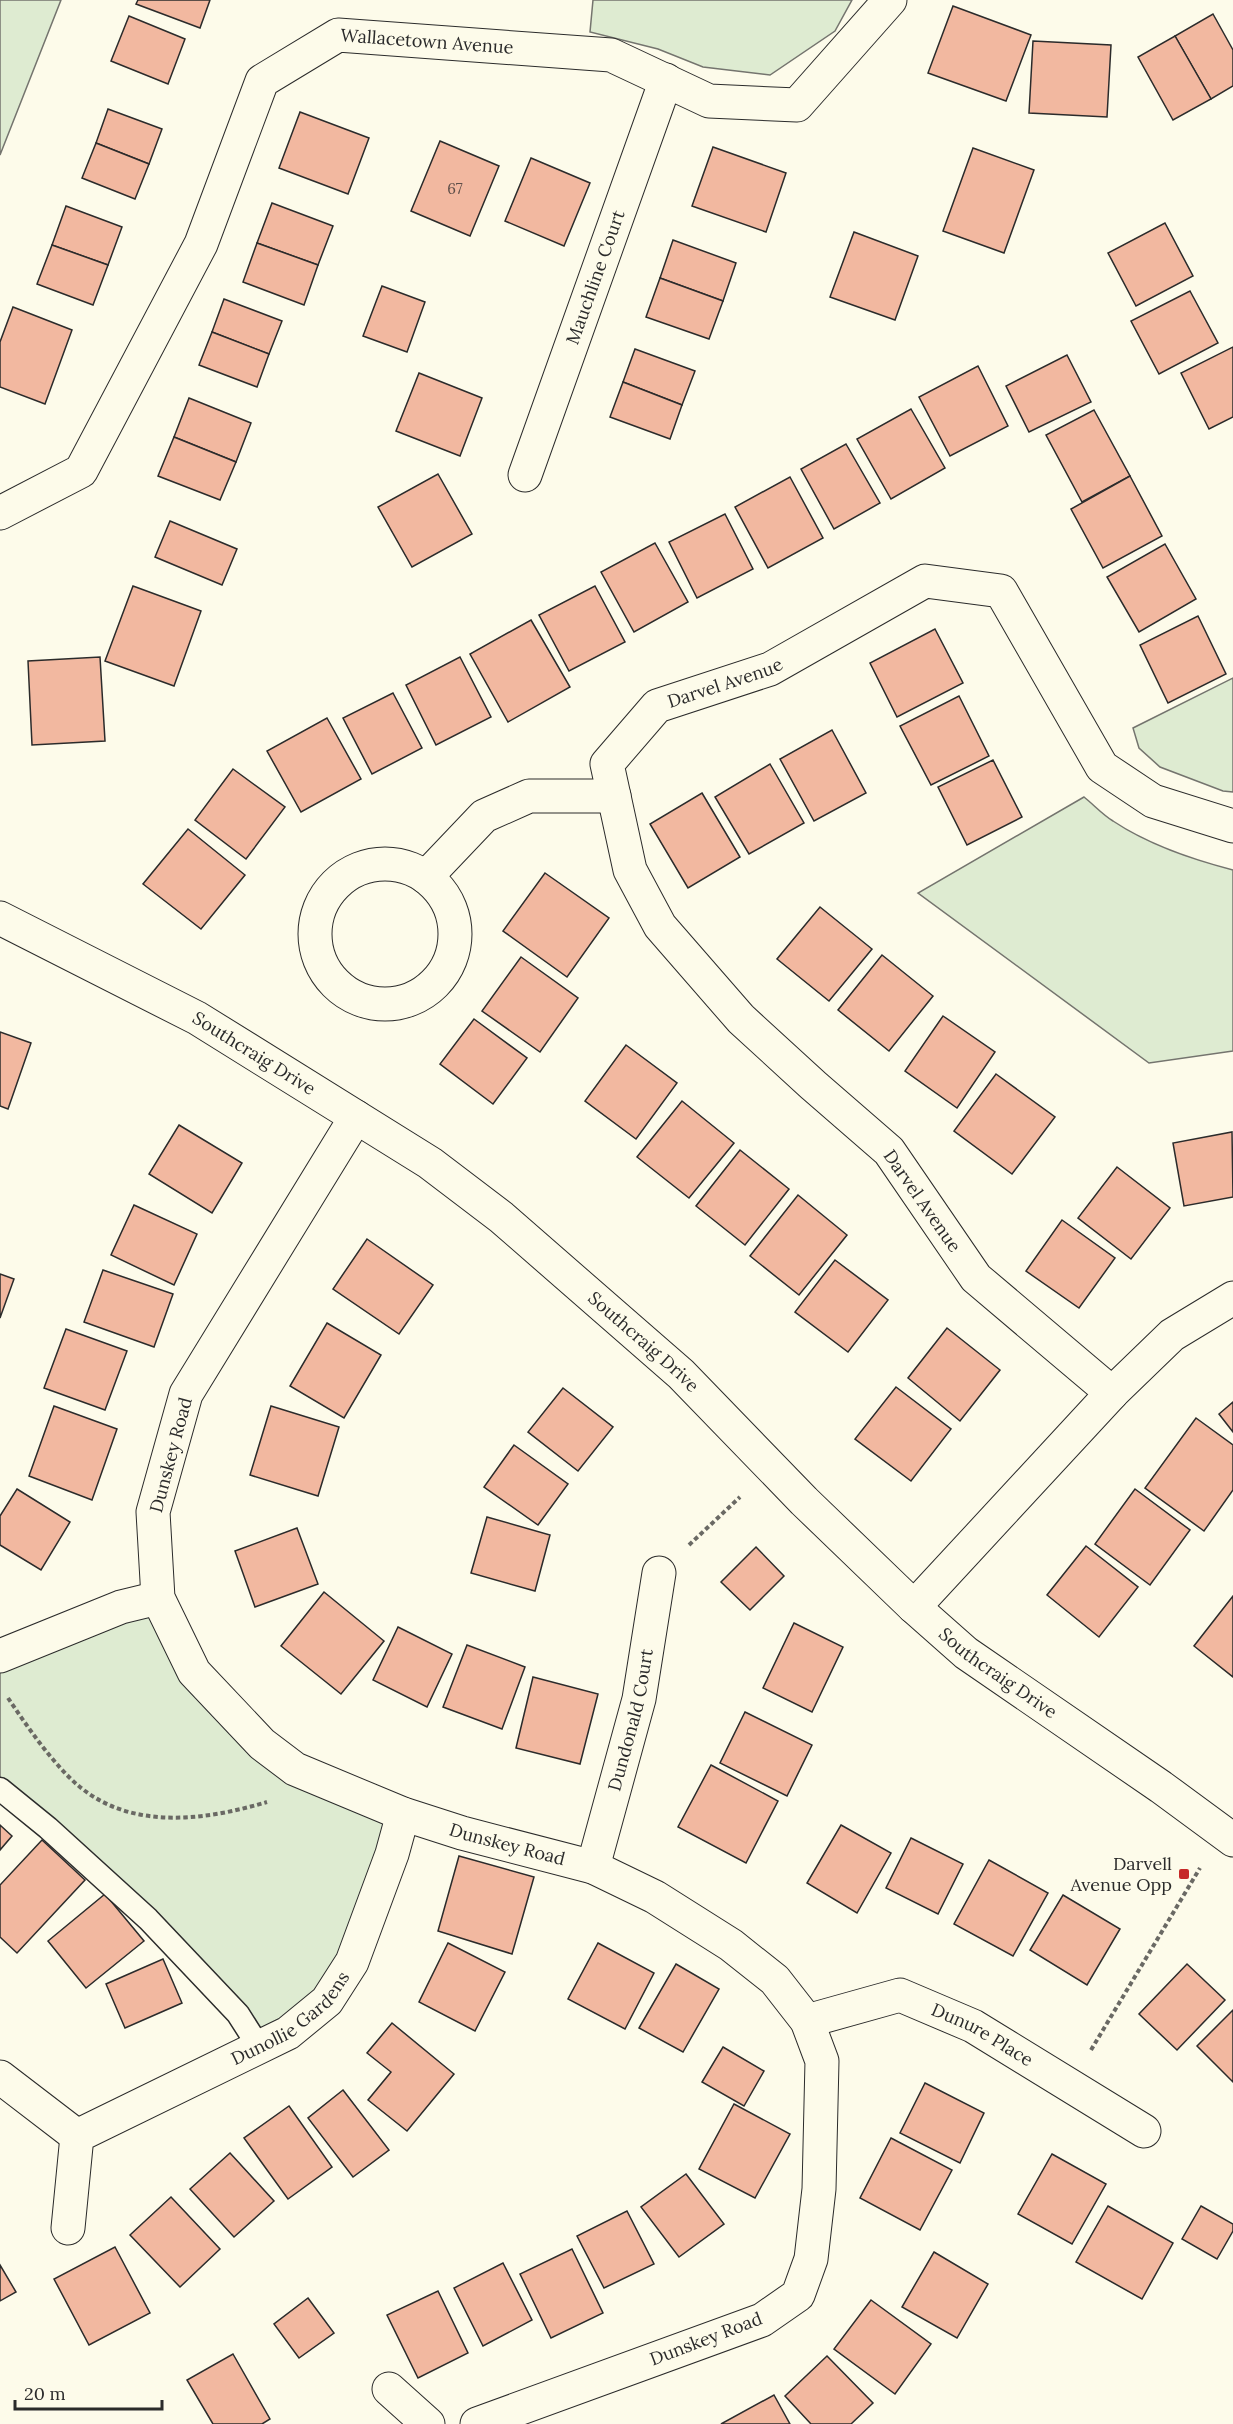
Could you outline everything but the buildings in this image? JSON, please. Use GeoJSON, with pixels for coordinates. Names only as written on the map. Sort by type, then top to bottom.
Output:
{"type":"FeatureCollection","features":[{"type":"Feature","properties":{"kind":"street","name":"Wallacetown Avenue"},"geometry":{"type":"LineString","coordinates":[[0,513],[81,471],[201,244],[262,81],[338,35],[611,55],[709,101],[797,105],[890,0]]}},
{"type":"Feature","properties":{"kind":"street","name":"Mauchline Court"},"geometry":{"type":"LineString","coordinates":[[525,475],[666,80]]}},
{"type":"Feature","properties":{"kind":"street","name":"Darvel Avenue"},"geometry":{"type":"LineString","coordinates":[[1112,1393],[976,1278],[889,1151],[741,1018],[660,926],[630,870],[607,764],[657,706],[770,669],[925,581],[1001,591],[1102,767],[1153,801],[1233,826]]}},
{"type":"Feature","properties":{"kind":"street"},"geometry":{"type":"LineString","coordinates":[[426,877],[484,816],[529,796],[614,796]]}},
{"type":"Feature","properties":{"kind":"street"},"geometry":{"type":"LineString","coordinates":[[384,864],[406,867],[426,877],[443,894],[453,915],[455,939],[449,962],[437,982],[418,996],[395,1004],[372,1003],[350,995],[332,981],[320,962],[315,939],[317,917],[326,896],[341,879],[361,868],[384,864]]}},
{"type":"Feature","properties":{"kind":"street","name":"Southcraig Drive"},"geometry":{"type":"LineString","coordinates":[[0,918],[196,1018],[430,1163],[501,1216],[681,1374],[771,1468],[914,1607],[966,1653],[1161,1787],[1227,1836]]}},
{"type":"Feature","properties":{"kind":"street","name":"Dunskey Road"},"geometry":{"type":"LineString","coordinates":[[356,1117],[186,1394],[153,1512],[158,1598],[194,1672],[262,1744],[295,1769],[403,1814],[462,1833],[593,1867],[655,1897],[731,1944],[775,1980],[807,2021],[822,2061],[819,2177],[811,2259],[798,2295],[762,2320],[477,2424]]}},
{"type":"Feature","properties":{"kind":"street"},"geometry":{"type":"LineString","coordinates":[[914,1607],[1112,1393],[1172,1335],[1233,1298]]}},
{"type":"Feature","properties":{"kind":"street","name":"Dundonald Court"},"geometry":{"type":"LineString","coordinates":[[593,1867],[639,1699],[660,1573]]}},
{"type":"Feature","properties":{"kind":"street"},"geometry":{"type":"LineString","coordinates":[[0,1656],[120,1607],[158,1598]]}},
{"type":"Feature","properties":{"kind":"street","name":"Dunollie Gardens"},"geometry":{"type":"LineString","coordinates":[[77,2136],[288,2033],[327,2001],[352,1962],[392,1854],[403,1814]]}},
{"type":"Feature","properties":{"kind":"street","name":"Dunure Place"},"geometry":{"type":"LineString","coordinates":[[807,2021],[900,1995],[973,2026],[1144,2131]]}},
{"type":"Feature","properties":{"kind":"street"},"geometry":{"type":"LineString","coordinates":[[0,2077],[77,2136],[68,2228]]}},
{"type":"Feature","properties":{"kind":"street"},"geometry":{"type":"LineString","coordinates":[[389,2389],[428,2424]]}},
{"type":"Feature","properties":{"kind":"lane"},"geometry":{"type":"LineString","coordinates":[[0,1789],[48,1828],[148,1919],[238,2014],[259,2047]]}},
{"type":"Feature","properties":{"kind":"path"},"geometry":{"type":"LineString","coordinates":[[660,1573],[771,1468]]}},
{"type":"Feature","properties":{"kind":"path"},"geometry":{"type":"LineString","coordinates":[[7,1696],[40,1745],[71,1779],[104,1804],[129,1814],[160,1819],[241,1810],[278,1799],[295,1769]]}},
{"type":"Feature","properties":{"kind":"path"},"geometry":{"type":"LineString","coordinates":[[1070,2086],[1227,1836]]}},
{"type":"Feature","properties":{"kind":"green space"},"geometry":{"type":"Polygon","coordinates":[[[0,0],[61,0],[0,155],[0,0]]]}},
{"type":"Feature","properties":{"kind":"green space"},"geometry":{"type":"Polygon","coordinates":[[[593,0],[852,0],[835,31],[770,75],[703,67],[658,49],[590,32],[593,0]]]}},
{"type":"Feature","properties":{"kind":"green space"},"geometry":{"type":"Polygon","coordinates":[[[1233,678],[1233,792],[1223,791],[1160,767],[1139,748],[1133,728],[1233,678]]]}},
{"type":"Feature","properties":{"kind":"green space"},"geometry":{"type":"Polygon","coordinates":[[[1084,797],[1109,819],[1141,837],[1186,856],[1233,870],[1233,1051],[1149,1063],[918,893],[1084,797]]]}},
{"type":"Feature","properties":{"kind":"green space"},"geometry":{"type":"Polygon","coordinates":[[[156,1605],[191,1679],[395,1817],[322,1997],[260,2038],[0,1780],[0,1664],[156,1605]]]}},
{"type":"Feature","properties":{"kind":"place","name":"Darvell Avenue Opp"},"geometry":{"type":"Point","coordinates":[1184,1874]}}]}
